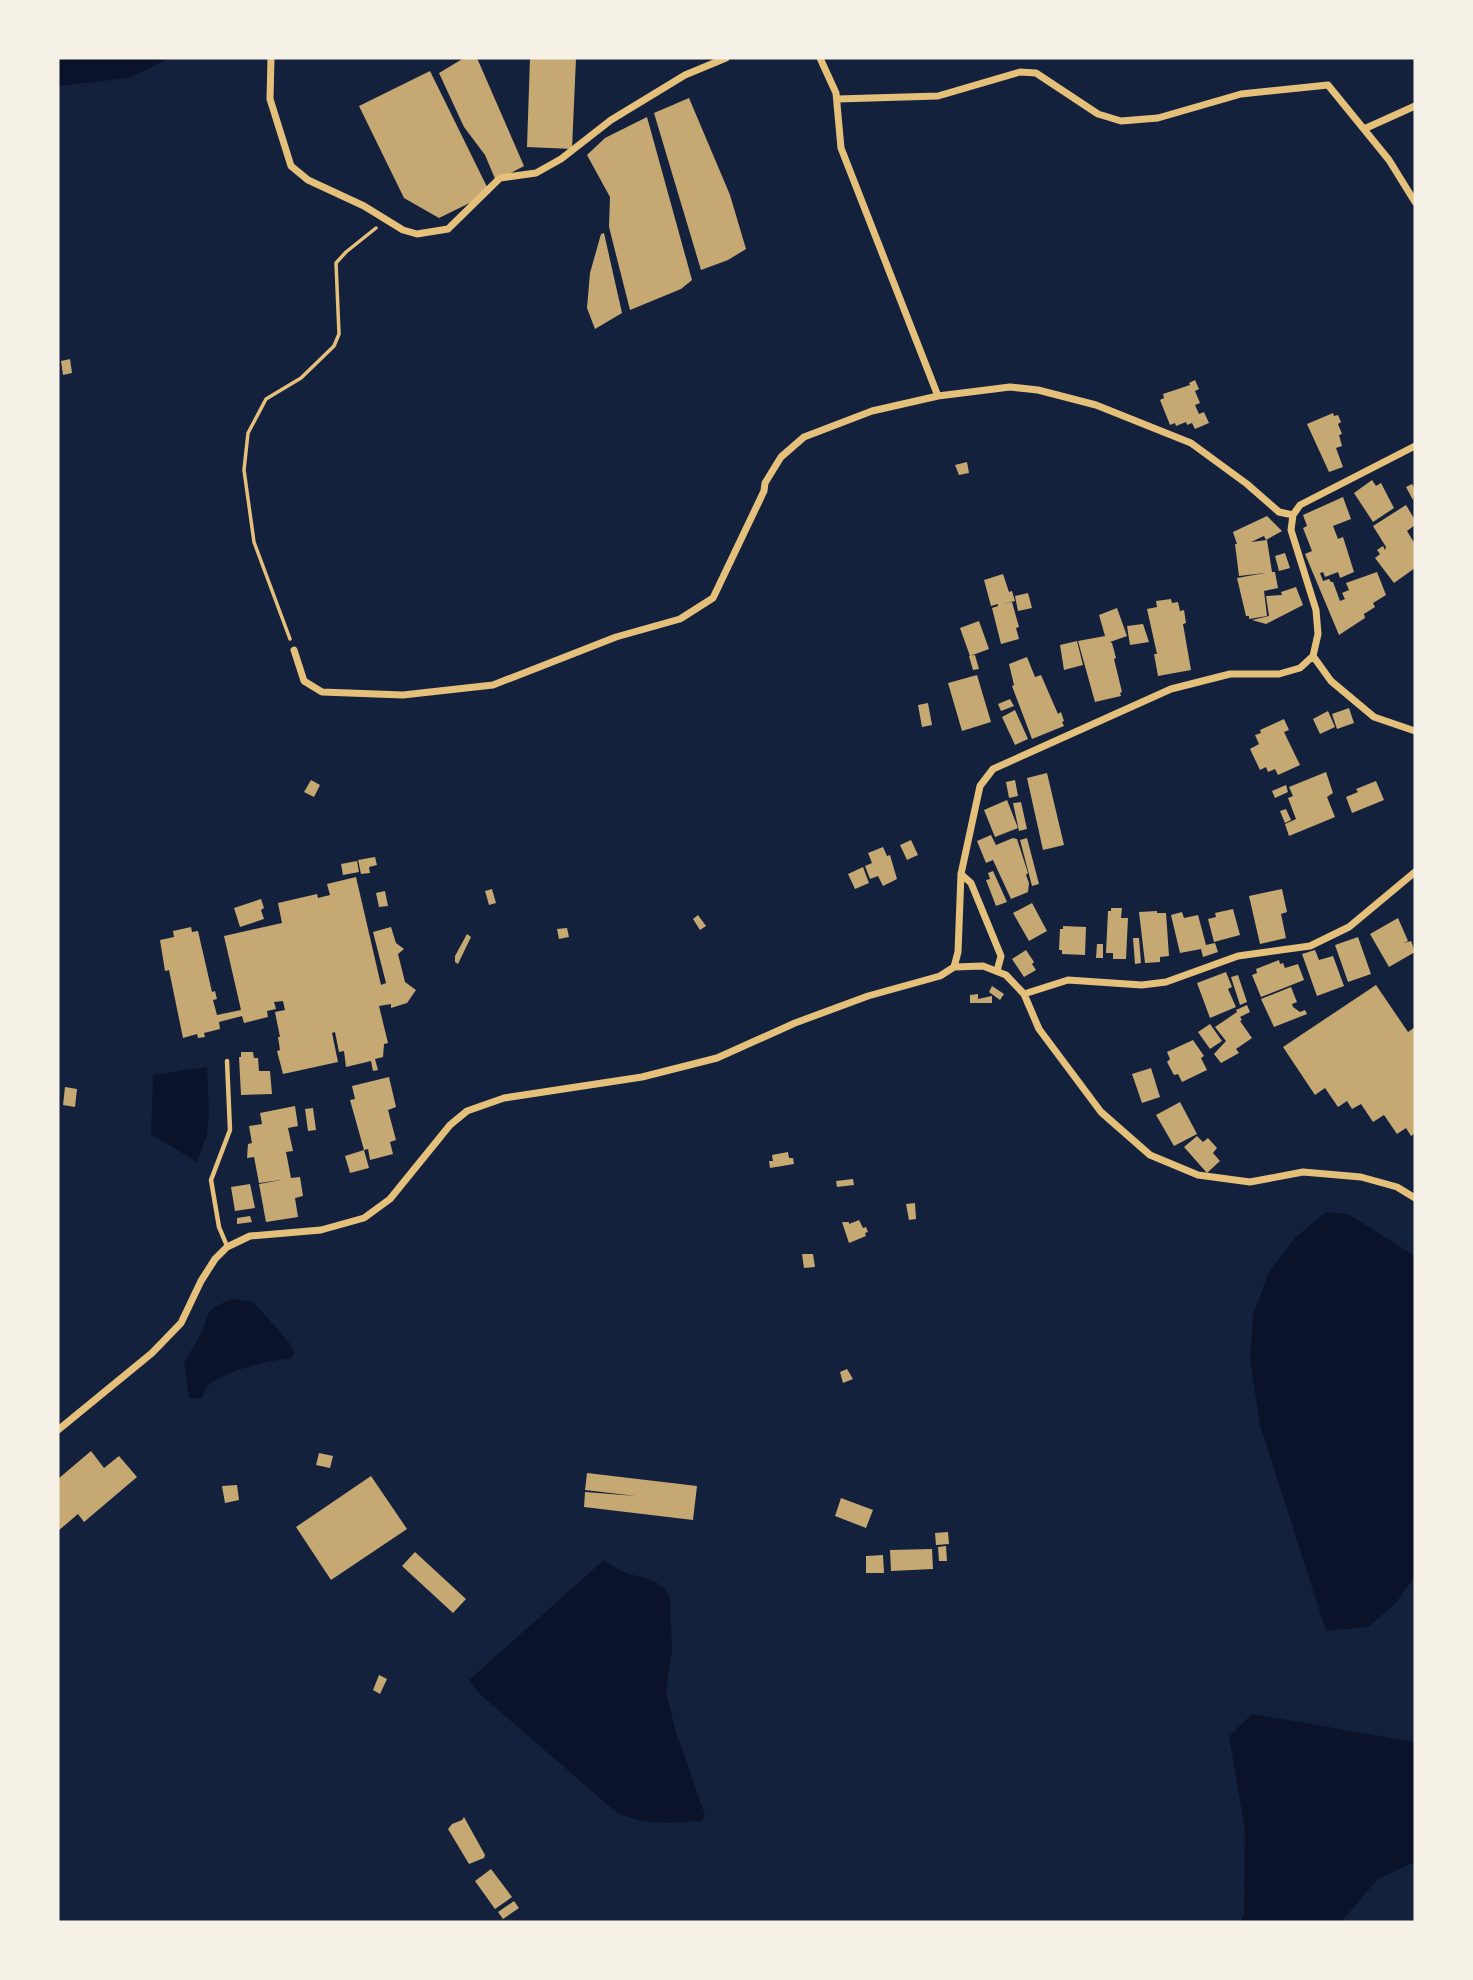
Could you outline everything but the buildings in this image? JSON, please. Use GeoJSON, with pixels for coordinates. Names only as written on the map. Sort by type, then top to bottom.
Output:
{"type":"FeatureCollection","features":[{"type":"Feature","properties":{"kind":"street"},"geometry":{"type":"LineString","coordinates":[[271,58],[270,99],[291,166],[309,180],[364,206],[403,230],[417,234],[447,229],[500,178],[536,173],[561,159],[611,120],[685,75],[726,58]]}},
{"type":"Feature","properties":{"kind":"street"},"geometry":{"type":"LineString","coordinates":[[820,58],[836,99],[841,148],[938,396]]}},
{"type":"Feature","properties":{"kind":"street"},"geometry":{"type":"LineString","coordinates":[[836,99],[938,96],[1028,72],[1036,73],[1098,114],[1121,121],[1158,118],[1241,94],[1328,85],[1390,160],[1415,202]]}},
{"type":"Feature","properties":{"kind":"street"},"geometry":{"type":"LineString","coordinates":[[1364,129],[1415,106]]}},
{"type":"Feature","properties":{"kind":"street"},"geometry":{"type":"LineString","coordinates":[[294,650],[304,681],[322,692],[403,695],[493,685],[616,637],[680,619],[713,598],[764,491],[765,483],[781,457],[804,437],[872,411],[938,396],[1010,387],[1038,390],[1096,405],[1191,443],[1247,484],[1279,512],[1293,515]]}},
{"type":"Feature","properties":{"kind":"street"},"geometry":{"type":"LineString","coordinates":[[954,968],[958,952],[961,874],[980,786],[993,769],[1171,688],[1230,674],[1279,674],[1300,668],[1313,656],[1318,634],[1316,610],[1292,530],[1293,515],[1300,505],[1415,446]]}},
{"type":"Feature","properties":{"kind":"street"},"geometry":{"type":"LineString","coordinates":[[1313,656],[1331,681],[1374,717],[1415,731]]}},
{"type":"Feature","properties":{"kind":"street"},"geometry":{"type":"LineString","coordinates":[[1024,994],[1068,980],[1142,985],[1166,982],[1238,956],[1310,946],[1349,927],[1415,872]]}},
{"type":"Feature","properties":{"kind":"street"},"geometry":{"type":"LineString","coordinates":[[961,874],[971,883],[1001,957],[997,971]]}},
{"type":"Feature","properties":{"kind":"street"},"geometry":{"type":"LineString","coordinates":[[58,1430],[152,1353],[181,1323],[201,1281],[227,1247],[250,1236],[321,1230],[364,1218],[390,1199],[450,1125],[467,1111],[504,1098],[642,1077],[717,1058],[795,1023],[868,996],[940,976],[954,968],[983,966],[1006,975],[1024,994],[1039,1029],[1101,1112],[1150,1155],[1198,1175],[1250,1182],[1303,1172],[1361,1177],[1397,1187],[1415,1198]]}},
{"type":"Feature","properties":{"kind":"lane"},"geometry":{"type":"LineString","coordinates":[[227,1061],[230,1130],[211,1180],[219,1227],[227,1247]]}},
{"type":"Feature","properties":{"kind":"path"},"geometry":{"type":"LineString","coordinates":[[294,650],[254,542],[244,470],[248,433],[266,399],[301,379],[334,346],[339,334],[336,263],[386,220]]}},
{"type":"Feature","properties":{"kind":"water"},"geometry":{"type":"Polygon","coordinates":[[[58,58],[170,58],[129,78],[58,86],[58,58]]]}},
{"type":"Feature","properties":{"kind":"water"},"geometry":{"type":"Polygon","coordinates":[[[207,1067],[207,1135],[197,1162],[151,1134],[153,1075],[207,1067]]]}},
{"type":"Feature","properties":{"kind":"water"},"geometry":{"type":"Polygon","coordinates":[[[1326,1212],[1348,1214],[1415,1256],[1415,1576],[1395,1604],[1368,1627],[1326,1631],[1260,1425],[1250,1360],[1253,1315],[1269,1271],[1296,1237],[1326,1212]]]}},
{"type":"Feature","properties":{"kind":"water"},"geometry":{"type":"Polygon","coordinates":[[[232,1299],[253,1302],[288,1341],[295,1353],[290,1359],[260,1363],[237,1370],[209,1385],[202,1398],[189,1398],[184,1363],[202,1332],[209,1312],[232,1299]]]}},
{"type":"Feature","properties":{"kind":"water"},"geometry":{"type":"Polygon","coordinates":[[[604,1560],[619,1570],[661,1585],[670,1597],[672,1651],[666,1691],[675,1729],[705,1815],[702,1821],[647,1822],[616,1812],[481,1695],[469,1680],[604,1560]]]}},
{"type":"Feature","properties":{"kind":"water"},"geometry":{"type":"Polygon","coordinates":[[[1252,1714],[1415,1742],[1415,1862],[1378,1879],[1341,1922],[1241,1922],[1244,1914],[1245,1830],[1229,1736],[1252,1714]]]}}]}
